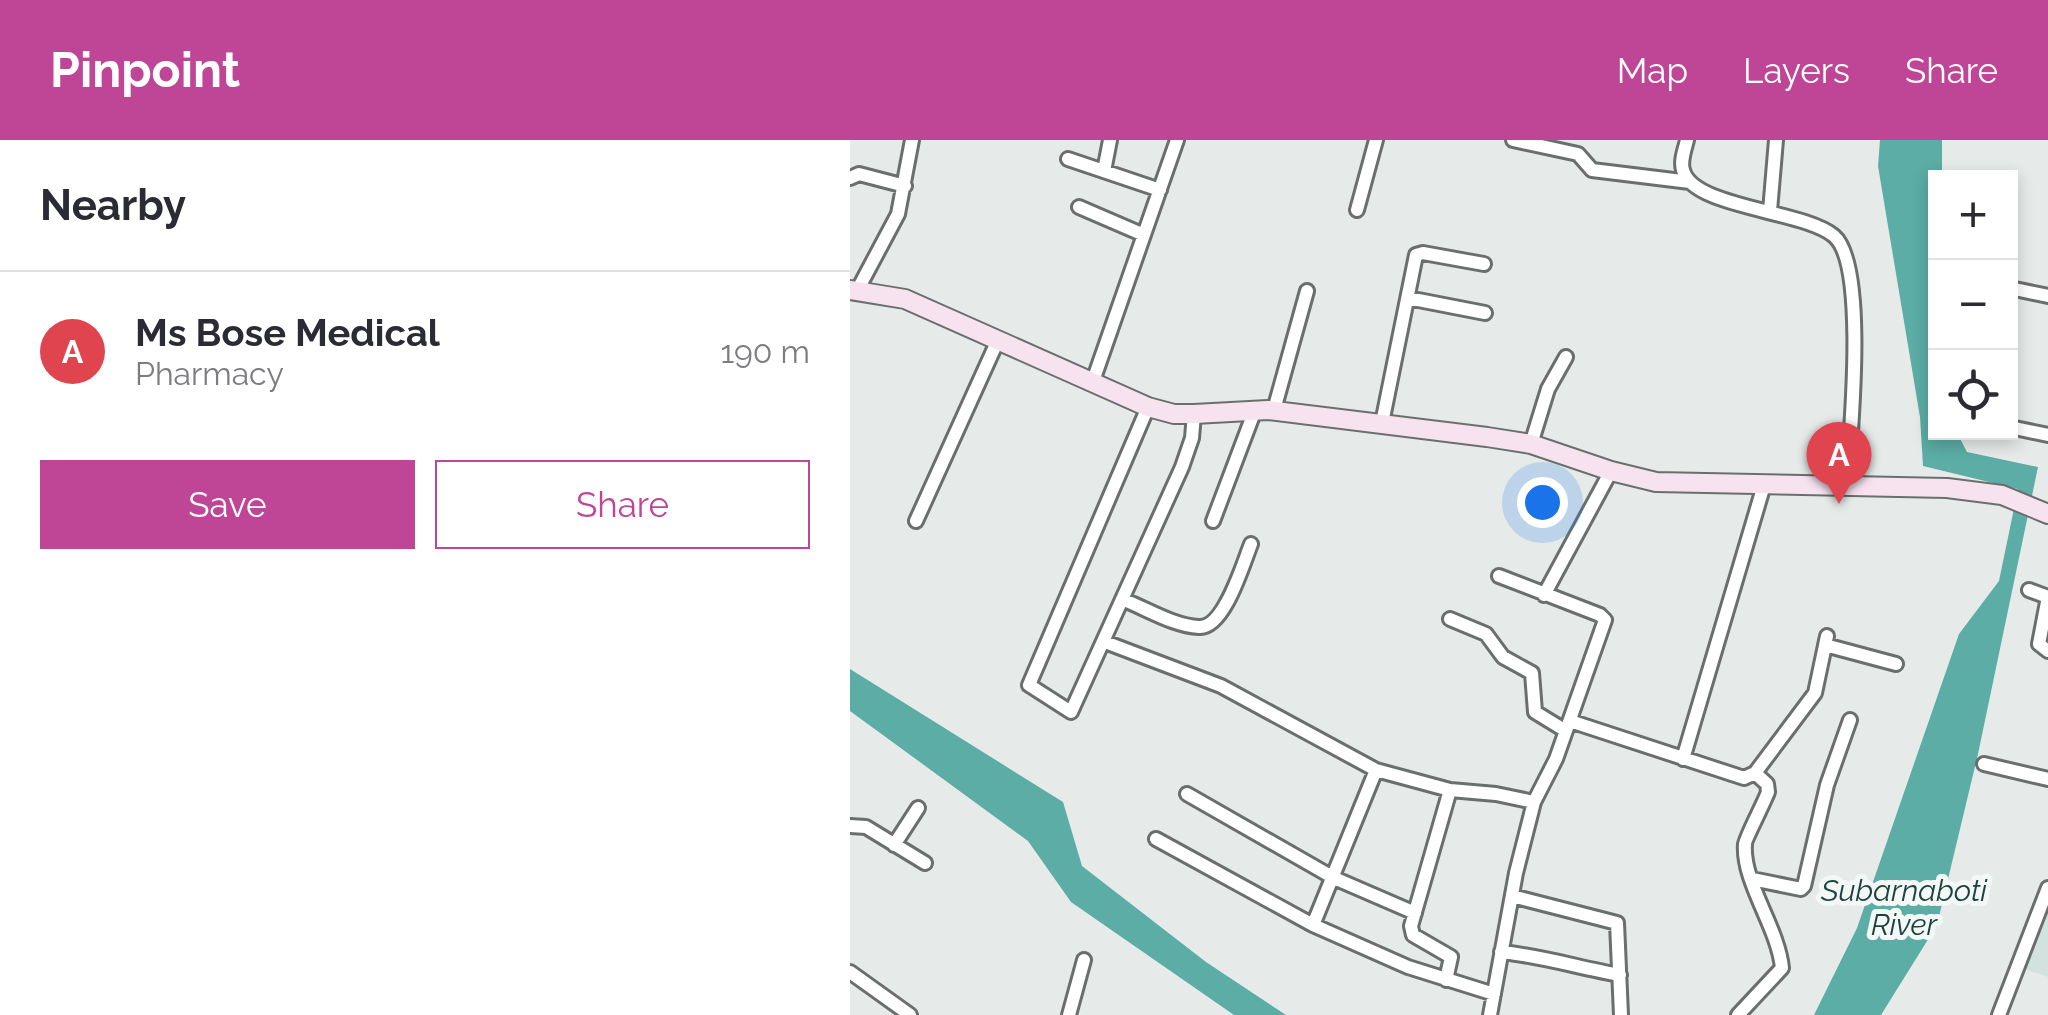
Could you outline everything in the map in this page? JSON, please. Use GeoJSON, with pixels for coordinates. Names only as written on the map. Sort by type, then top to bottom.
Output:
{"type":"FeatureCollection","features":[{"type":"Feature","properties":{"kind":"main road"},"geometry":{"type":"LineString","coordinates":[[854,290],[905,299],[1174,414],[1264,410],[1382,423],[1531,444],[1611,472],[1656,482],[1948,488],[2002,494],[2048,514]]}},
{"type":"Feature","properties":{"kind":"street"},"geometry":{"type":"LineString","coordinates":[[854,290],[898,214],[912,140]]}},
{"type":"Feature","properties":{"kind":"street"},"geometry":{"type":"LineString","coordinates":[[1104,172],[1110,140]]}},
{"type":"Feature","properties":{"kind":"street"},"geometry":{"type":"LineString","coordinates":[[1093,381],[1177,140]]}},
{"type":"Feature","properties":{"kind":"street"},"geometry":{"type":"LineString","coordinates":[[1358,210],[1376,140]]}},
{"type":"Feature","properties":{"kind":"street"},"geometry":{"type":"LineString","coordinates":[[1512,140],[1578,154],[1592,170],[1690,182]]}},
{"type":"Feature","properties":{"kind":"street"},"geometry":{"type":"LineString","coordinates":[[1687,140],[1682,164],[1690,182],[1711,196],[1803,220],[1833,235],[1849,259],[1854,357],[1848,487]]}},
{"type":"Feature","properties":{"kind":"street"},"geometry":{"type":"LineString","coordinates":[[1770,211],[1776,140]]}},
{"type":"Feature","properties":{"kind":"street"},"geometry":{"type":"LineString","coordinates":[[1068,159],[1160,190]]}},
{"type":"Feature","properties":{"kind":"street"},"geometry":{"type":"LineString","coordinates":[[850,178],[859,174],[905,186]]}},
{"type":"Feature","properties":{"kind":"street"},"geometry":{"type":"LineString","coordinates":[[1079,208],[1144,235]]}},
{"type":"Feature","properties":{"kind":"street"},"geometry":{"type":"LineString","coordinates":[[1382,423],[1417,254],[1484,264]]}},
{"type":"Feature","properties":{"kind":"street"},"geometry":{"type":"LineString","coordinates":[[2018,290],[2048,296]]}},
{"type":"Feature","properties":{"kind":"street"},"geometry":{"type":"LineString","coordinates":[[1213,521],[1264,410],[1307,291]]}},
{"type":"Feature","properties":{"kind":"street"},"geometry":{"type":"LineString","coordinates":[[1408,298],[1485,314]]}},
{"type":"Feature","properties":{"kind":"street"},"geometry":{"type":"LineString","coordinates":[[916,521],[998,340]]}},
{"type":"Feature","properties":{"kind":"street"},"geometry":{"type":"LineString","coordinates":[[1531,444],[1548,389],[1566,357]]}},
{"type":"Feature","properties":{"kind":"street"},"geometry":{"type":"LineString","coordinates":[[1148,406],[1052,626],[1030,688],[1072,712],[1190,448],[1194,414]]}},
{"type":"Feature","properties":{"kind":"street"},"geometry":{"type":"LineString","coordinates":[[2018,429],[2048,435]]}},
{"type":"Feature","properties":{"kind":"street"},"geometry":{"type":"LineString","coordinates":[[1544,596],[1611,472]]}},
{"type":"Feature","properties":{"kind":"street"},"geometry":{"type":"LineString","coordinates":[[1683,760],[1764,486]]}},
{"type":"Feature","properties":{"kind":"street"},"geometry":{"type":"LineString","coordinates":[[1124,600],[1186,624],[1208,626],[1223,612],[1252,544]]}},
{"type":"Feature","properties":{"kind":"street"},"geometry":{"type":"LineString","coordinates":[[1490,1015],[1534,802],[1568,726],[1605,620],[1499,576]]}},
{"type":"Feature","properties":{"kind":"street"},"geometry":{"type":"LineString","coordinates":[[2029,590],[2048,597],[2039,644],[2048,651]]}},
{"type":"Feature","properties":{"kind":"street"},"geometry":{"type":"LineString","coordinates":[[1450,619],[1486,634],[1502,657],[1532,673],[1534,712],[1568,726],[1744,778],[1755,773],[1811,700],[1826,641],[1896,664]]}},
{"type":"Feature","properties":{"kind":"street"},"geometry":{"type":"LineString","coordinates":[[1105,642],[1221,686],[1376,770],[1450,790],[1534,802]]}},
{"type":"Feature","properties":{"kind":"street"},"geometry":{"type":"LineString","coordinates":[[1752,879],[1801,888],[1806,882],[1827,786],[1850,720]]}},
{"type":"Feature","properties":{"kind":"street"},"geometry":{"type":"LineString","coordinates":[[1984,764],[2048,778]]}},
{"type":"Feature","properties":{"kind":"street"},"geometry":{"type":"LineString","coordinates":[[1313,925],[1376,770]]}},
{"type":"Feature","properties":{"kind":"street"},"geometry":{"type":"LineString","coordinates":[[1738,1015],[1782,968],[1776,936],[1752,879],[1745,841],[1768,788],[1755,773]]}},
{"type":"Feature","properties":{"kind":"street"},"geometry":{"type":"LineString","coordinates":[[1446,980],[1451,957],[1413,935],[1410,926],[1450,790]]}},
{"type":"Feature","properties":{"kind":"street"},"geometry":{"type":"LineString","coordinates":[[1187,794],[1334,878],[1415,913]]}},
{"type":"Feature","properties":{"kind":"street"},"geometry":{"type":"LineString","coordinates":[[894,845],[918,808]]}},
{"type":"Feature","properties":{"kind":"street"},"geometry":{"type":"LineString","coordinates":[[850,826],[866,828],[926,863]]}},
{"type":"Feature","properties":{"kind":"street"},"geometry":{"type":"LineString","coordinates":[[1156,839],[1313,925],[1446,980],[1494,994]]}},
{"type":"Feature","properties":{"kind":"street"},"geometry":{"type":"LineString","coordinates":[[1512,896],[1616,921],[1622,1015]]}},
{"type":"Feature","properties":{"kind":"street"},"geometry":{"type":"LineString","coordinates":[[1999,1015],[2047,896]]}},
{"type":"Feature","properties":{"kind":"street"},"geometry":{"type":"LineString","coordinates":[[1502,952],[1620,975]]}},
{"type":"Feature","properties":{"kind":"street"},"geometry":{"type":"LineString","coordinates":[[1069,1015],[1084,960]]}},
{"type":"Feature","properties":{"kind":"street"},"geometry":{"type":"LineString","coordinates":[[850,972],[910,1015]]}},
{"type":"Feature","properties":{"kind":"shaded area"},"geometry":{"type":"Polygon","coordinates":[[[2048,907],[2048,977],[2025,969],[2048,907]]]}},
{"type":"Feature","properties":{"kind":"water","name":"Subarnaboti River"},"geometry":{"type":"Polygon","coordinates":[[[1880,140],[1942,140],[1942,170],[1928,170],[1928,440],[1961,440],[1967,452],[2038,467],[1978,754],[1937,925],[1881,1015],[1814,1015],[1857,928],[1959,634],[1999,581],[2018,489],[1923,466],[1920,417],[1878,166],[1880,140]]]}},
{"type":"Feature","properties":{"kind":"water"},"geometry":{"type":"Polygon","coordinates":[[[850,669],[1063,802],[1082,866],[1206,962],[1286,1015],[1234,1015],[1071,902],[1028,841],[850,711],[850,669]]]}},
{"type":"Feature","properties":{"kind":"place","name":"Ms Bose Medical"},"geometry":{"type":"Point","coordinates":[1839,504]}}]}
